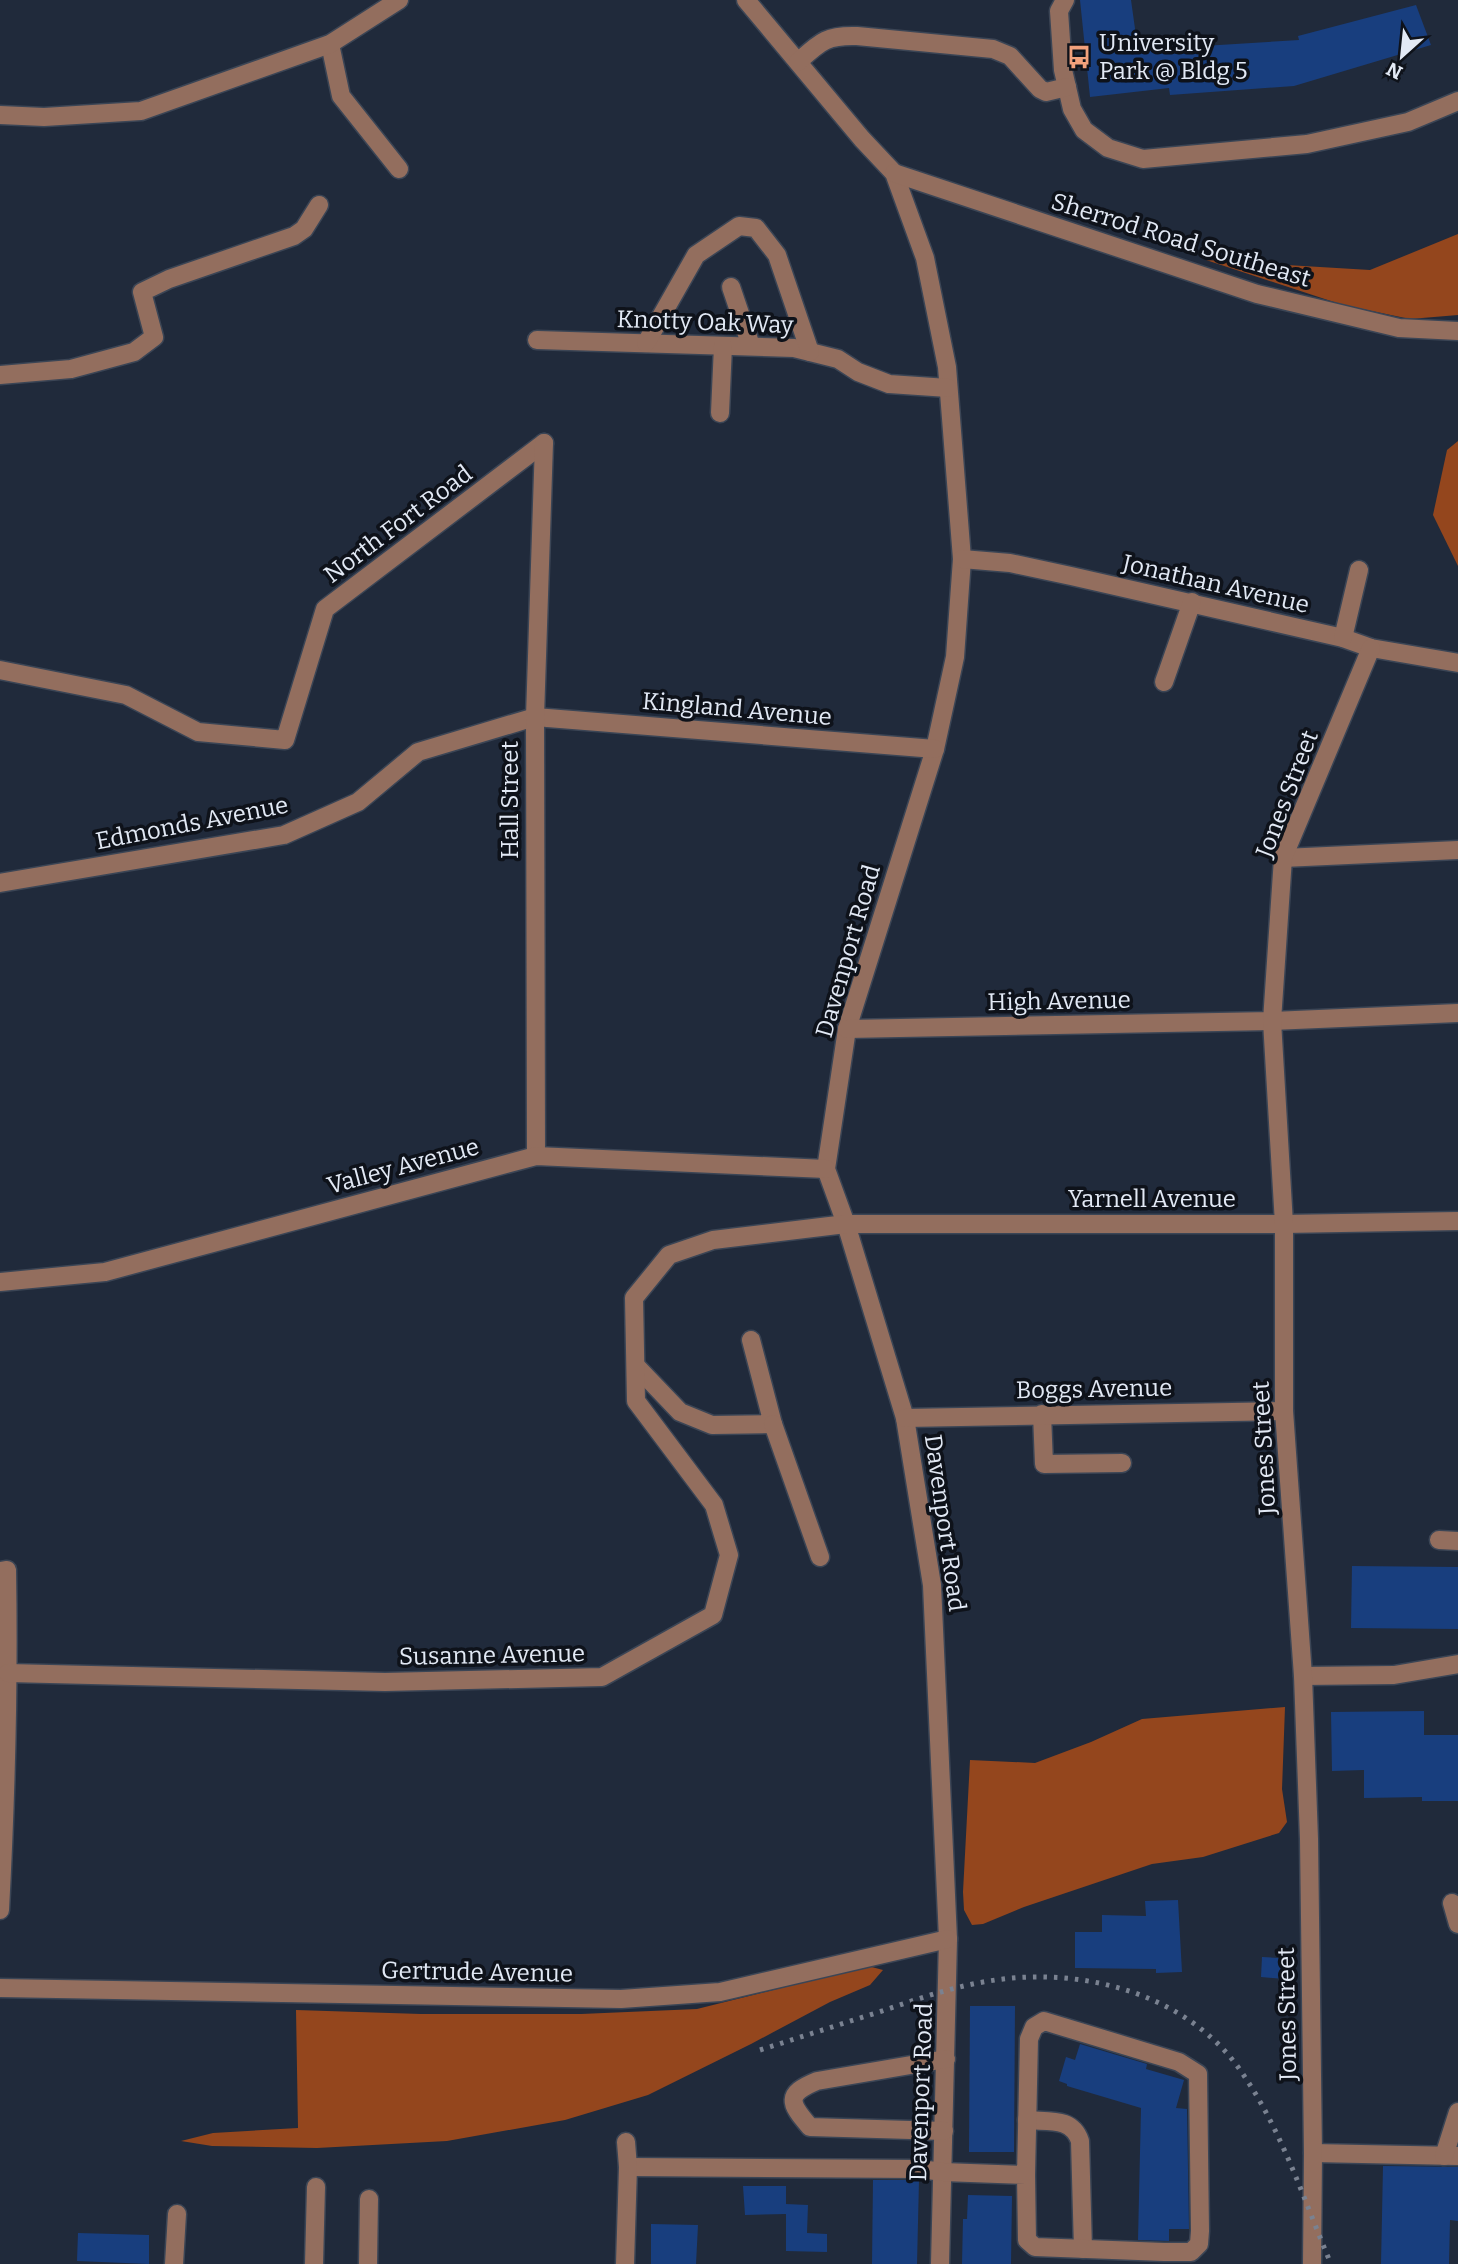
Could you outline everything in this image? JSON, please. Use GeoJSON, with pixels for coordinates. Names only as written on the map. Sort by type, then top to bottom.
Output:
{"type":"FeatureCollection","features":[{"type":"Feature","properties":{"kind":"street"},"geometry":{"type":"LineString","coordinates":[[0,115],[44,117],[141,111],[330,44],[399,0]]}},
{"type":"Feature","properties":{"kind":"street","name":"Davenport Road"},"geometry":{"type":"LineString","coordinates":[[746,0],[862,139],[894,173],[925,258],[947,367],[962,559],[955,657],[935,749],[847,1030],[826,1169],[846,1224],[905,1418],[932,1585],[948,1939],[940,2264]]}},
{"type":"Feature","properties":{"kind":"street"},"geometry":{"type":"LineString","coordinates":[[1065,0],[1059,10],[1063,70],[1072,109],[1084,130],[1108,148],[1143,159],[1307,144],[1408,122],[1458,101]]}},
{"type":"Feature","properties":{"kind":"street"},"geometry":{"type":"LineString","coordinates":[[798,62],[824,40],[836,35],[870,37],[993,49],[1010,56],[1040,89],[1046,92],[1067,87]]}},
{"type":"Feature","properties":{"kind":"street"},"geometry":{"type":"LineString","coordinates":[[330,44],[341,96],[399,169]]}},
{"type":"Feature","properties":{"kind":"street","name":"Sherrod Road Southeast"},"geometry":{"type":"LineString","coordinates":[[894,173],[1257,293],[1399,328],[1458,331]]}},
{"type":"Feature","properties":{"kind":"street"},"geometry":{"type":"LineString","coordinates":[[0,375],[71,369],[134,352],[154,337],[142,292],[169,279],[294,236],[313,218],[319,205]]}},
{"type":"Feature","properties":{"kind":"street"},"geometry":{"type":"LineString","coordinates":[[646,343],[696,255],[738,226],[756,228],[777,255],[810,352]]}},
{"type":"Feature","properties":{"kind":"street"},"geometry":{"type":"LineString","coordinates":[[731,286],[751,346]]}},
{"type":"Feature","properties":{"kind":"street","name":"Knotty Oak Way"},"geometry":{"type":"LineString","coordinates":[[537,340],[794,348],[838,359],[858,372],[889,384],[948,388]]}},
{"type":"Feature","properties":{"kind":"street"},"geometry":{"type":"LineString","coordinates":[[720,413],[723,345]]}},
{"type":"Feature","properties":{"kind":"street","name":"North Fort Road"},"geometry":{"type":"LineString","coordinates":[[0,670],[126,695],[198,732],[285,740],[325,610],[544,443]]}},
{"type":"Feature","properties":{"kind":"street","name":"Hall Street"},"geometry":{"type":"LineString","coordinates":[[536,1156],[535,717],[544,443]]}},
{"type":"Feature","properties":{"kind":"street","name":"Jonathan Avenue"},"geometry":{"type":"LineString","coordinates":[[962,559],[1010,564],[1192,602],[1343,638],[1371,648],[1458,663]]}},
{"type":"Feature","properties":{"kind":"street"},"geometry":{"type":"LineString","coordinates":[[1343,638],[1359,569]]}},
{"type":"Feature","properties":{"kind":"street"},"geometry":{"type":"LineString","coordinates":[[1164,682],[1192,602]]}},
{"type":"Feature","properties":{"kind":"street","name":"Jones Street"},"geometry":{"type":"LineString","coordinates":[[1312,2264],[1310,1839],[1303,1676],[1284,1411],[1284,1224],[1272,1021],[1283,858],[1371,648]]}},
{"type":"Feature","properties":{"kind":"street","name":"Kingland Avenue"},"geometry":{"type":"LineString","coordinates":[[535,717],[935,749]]}},
{"type":"Feature","properties":{"kind":"street","name":"Edmonds Avenue"},"geometry":{"type":"LineString","coordinates":[[0,883],[284,835],[358,802],[418,752],[535,717]]}},
{"type":"Feature","properties":{"kind":"street"},"geometry":{"type":"LineString","coordinates":[[1283,858],[1458,850]]}},
{"type":"Feature","properties":{"kind":"street","name":"High Avenue"},"geometry":{"type":"LineString","coordinates":[[847,1030],[1272,1021],[1458,1013]]}},
{"type":"Feature","properties":{"kind":"street","name":"Valley Avenue"},"geometry":{"type":"LineString","coordinates":[[0,1282],[105,1272],[536,1156],[826,1169]]}},
{"type":"Feature","properties":{"kind":"street","name":"Yarnell Avenue"},"geometry":{"type":"LineString","coordinates":[[846,1224],[1284,1224],[1458,1221]]}},
{"type":"Feature","properties":{"kind":"street","name":"Susanne Avenue"},"geometry":{"type":"LineString","coordinates":[[8,1672],[385,1682],[602,1677],[713,1615],[729,1555],[714,1505],[636,1401],[634,1298],[669,1255],[713,1240],[846,1224]]}},
{"type":"Feature","properties":{"kind":"street"},"geometry":{"type":"LineString","coordinates":[[751,1340],[773,1424],[820,1557]]}},
{"type":"Feature","properties":{"kind":"street"},"geometry":{"type":"LineString","coordinates":[[636,1366],[680,1412],[712,1425],[773,1424]]}},
{"type":"Feature","properties":{"kind":"street","name":"Boggs Avenue"},"geometry":{"type":"LineString","coordinates":[[905,1418],[1284,1411]]}},
{"type":"Feature","properties":{"kind":"street"},"geometry":{"type":"LineString","coordinates":[[1042,1414],[1044,1464],[1122,1463]]}},
{"type":"Feature","properties":{"kind":"street"},"geometry":{"type":"LineString","coordinates":[[1438,1540],[1458,1541]]}},
{"type":"Feature","properties":{"kind":"street"},"geometry":{"type":"LineString","coordinates":[[0,1910],[8,1672],[3,1570]]}},
{"type":"Feature","properties":{"kind":"street"},"geometry":{"type":"LineString","coordinates":[[1303,1676],[1394,1675],[1458,1664]]}},
{"type":"Feature","properties":{"kind":"street"},"geometry":{"type":"LineString","coordinates":[[1452,1903],[1458,1924]]}},
{"type":"Feature","properties":{"kind":"street","name":"Gertrude Avenue"},"geometry":{"type":"LineString","coordinates":[[0,1988],[621,1999],[720,1992],[948,1939]]}},
{"type":"Feature","properties":{"kind":"street"},"geometry":{"type":"LineString","coordinates":[[1044,2021],[1179,2062],[1198,2074],[1199,2244],[1191,2252],[1035,2247],[1027,2240],[1026,2175],[1030,2039],[1034,2026],[1044,2021]]}},
{"type":"Feature","properties":{"kind":"street"},"geometry":{"type":"LineString","coordinates":[[944,2131],[810,2126],[794,2109],[793,2098],[801,2088],[817,2081],[946,2059]]}},
{"type":"Feature","properties":{"kind":"street"},"geometry":{"type":"LineString","coordinates":[[1313,2153],[1451,2156],[1458,2112]]}},
{"type":"Feature","properties":{"kind":"street"},"geometry":{"type":"LineString","coordinates":[[1027,2120],[1068,2123],[1077,2131],[1080,2141],[1083,2249]]}},
{"type":"Feature","properties":{"kind":"street"},"geometry":{"type":"LineString","coordinates":[[625,2264],[628,2167],[626,2142]]}},
{"type":"Feature","properties":{"kind":"street"},"geometry":{"type":"LineString","coordinates":[[628,2167],[920,2168],[943,2172],[1026,2175]]}},
{"type":"Feature","properties":{"kind":"street"},"geometry":{"type":"LineString","coordinates":[[314,2264],[316,2187]]}},
{"type":"Feature","properties":{"kind":"street"},"geometry":{"type":"LineString","coordinates":[[368,2264],[369,2199]]}},
{"type":"Feature","properties":{"kind":"street"},"geometry":{"type":"LineString","coordinates":[[174,2264],[177,2214]]}},
{"type":"Feature","properties":{"kind":"shaded area"},"geometry":{"type":"Polygon","coordinates":[[[1458,234],[1458,315],[1410,319],[1343,305],[1206,260],[1370,270],[1458,234]]]}},
{"type":"Feature","properties":{"kind":"shaded area"},"geometry":{"type":"Polygon","coordinates":[[[1458,441],[1458,566],[1433,515],[1447,450],[1458,441]]]}},
{"type":"Feature","properties":{"kind":"shaded area"},"geometry":{"type":"Polygon","coordinates":[[[1285,1707],[1282,1789],[1287,1822],[1279,1833],[1203,1857],[1152,1864],[1024,1907],[983,1924],[972,1925],[964,1910],[963,1892],[970,1760],[1035,1763],[1142,1719],[1285,1707]]]}},
{"type":"Feature","properties":{"kind":"shaded area"},"geometry":{"type":"Polygon","coordinates":[[[868,1966],[883,1970],[870,1985],[830,2002],[648,2095],[565,2120],[447,2141],[317,2148],[212,2146],[181,2141],[213,2133],[298,2128],[296,2010],[421,2014],[581,2014],[697,2009],[868,1966]]]}},
{"type":"Feature","properties":{"kind":"building"},"geometry":{"type":"Polygon","coordinates":[[[1080,0],[1131,0],[1138,50],[1299,40],[1298,36],[1416,5],[1431,45],[1294,86],[1170,95],[1169,88],[1090,97],[1080,0]]]}},
{"type":"Feature","properties":{"kind":"building"},"geometry":{"type":"Polygon","coordinates":[[[1352,1566],[1458,1567],[1458,1629],[1351,1628],[1352,1566]]]}},
{"type":"Feature","properties":{"kind":"building"},"geometry":{"type":"Polygon","coordinates":[[[1424,1711],[1424,1735],[1458,1735],[1458,1801],[1422,1801],[1422,1797],[1364,1798],[1364,1770],[1332,1771],[1331,1712],[1424,1711]]]}},
{"type":"Feature","properties":{"kind":"building"},"geometry":{"type":"Polygon","coordinates":[[[1178,1900],[1182,1972],[1075,1968],[1075,1932],[1102,1932],[1102,1915],[1146,1916],[1145,1901],[1178,1900]]]}},
{"type":"Feature","properties":{"kind":"building"},"geometry":{"type":"Polygon","coordinates":[[[1262,1957],[1296,1959],[1295,1980],[1261,1977],[1262,1957]]]}},
{"type":"Feature","properties":{"kind":"building"},"geometry":{"type":"Polygon","coordinates":[[[970,2006],[1015,2006],[1014,2152],[969,2152],[970,2006]]]}},
{"type":"Feature","properties":{"kind":"building"},"geometry":{"type":"Polygon","coordinates":[[[1080,2044],[1147,2064],[1146,2069],[1184,2080],[1176,2108],[1187,2109],[1189,2229],[1169,2229],[1169,2241],[1138,2240],[1141,2108],[1067,2086],[1059,2081],[1066,2057],[1075,2060],[1080,2044]]]}},
{"type":"Feature","properties":{"kind":"building"},"geometry":{"type":"Polygon","coordinates":[[[1383,2166],[1458,2167],[1458,2221],[1450,2220],[1449,2264],[1381,2264],[1383,2166]]]}},
{"type":"Feature","properties":{"kind":"building"},"geometry":{"type":"Polygon","coordinates":[[[873,2180],[919,2180],[917,2264],[872,2264],[873,2180]]]}},
{"type":"Feature","properties":{"kind":"building"},"geometry":{"type":"Polygon","coordinates":[[[743,2186],[786,2186],[786,2204],[808,2205],[807,2233],[827,2234],[827,2252],[786,2251],[786,2214],[745,2215],[743,2186]]]}},
{"type":"Feature","properties":{"kind":"building"},"geometry":{"type":"Polygon","coordinates":[[[968,2195],[1012,2196],[1011,2264],[962,2264],[963,2219],[967,2219],[968,2195]]]}},
{"type":"Feature","properties":{"kind":"building"},"geometry":{"type":"Polygon","coordinates":[[[651,2224],[698,2225],[696,2264],[651,2264],[651,2224]]]}},
{"type":"Feature","properties":{"kind":"building"},"geometry":{"type":"Polygon","coordinates":[[[78,2233],[149,2235],[149,2264],[77,2261],[78,2233]]]}},
{"type":"Feature","properties":{"kind":"railway"},"geometry":{"type":"LineString","coordinates":[[760,2050],[935,1994],[989,1981],[1023,1977],[1058,1978],[1127,1990],[1159,2003],[1189,2020],[1215,2041],[1238,2067],[1279,2138],[1331,2264]]}},
{"type":"Feature","properties":{"kind":"place","name":"University Park @ Bldg 5"},"geometry":{"type":"Point","coordinates":[1079,57]}}]}
